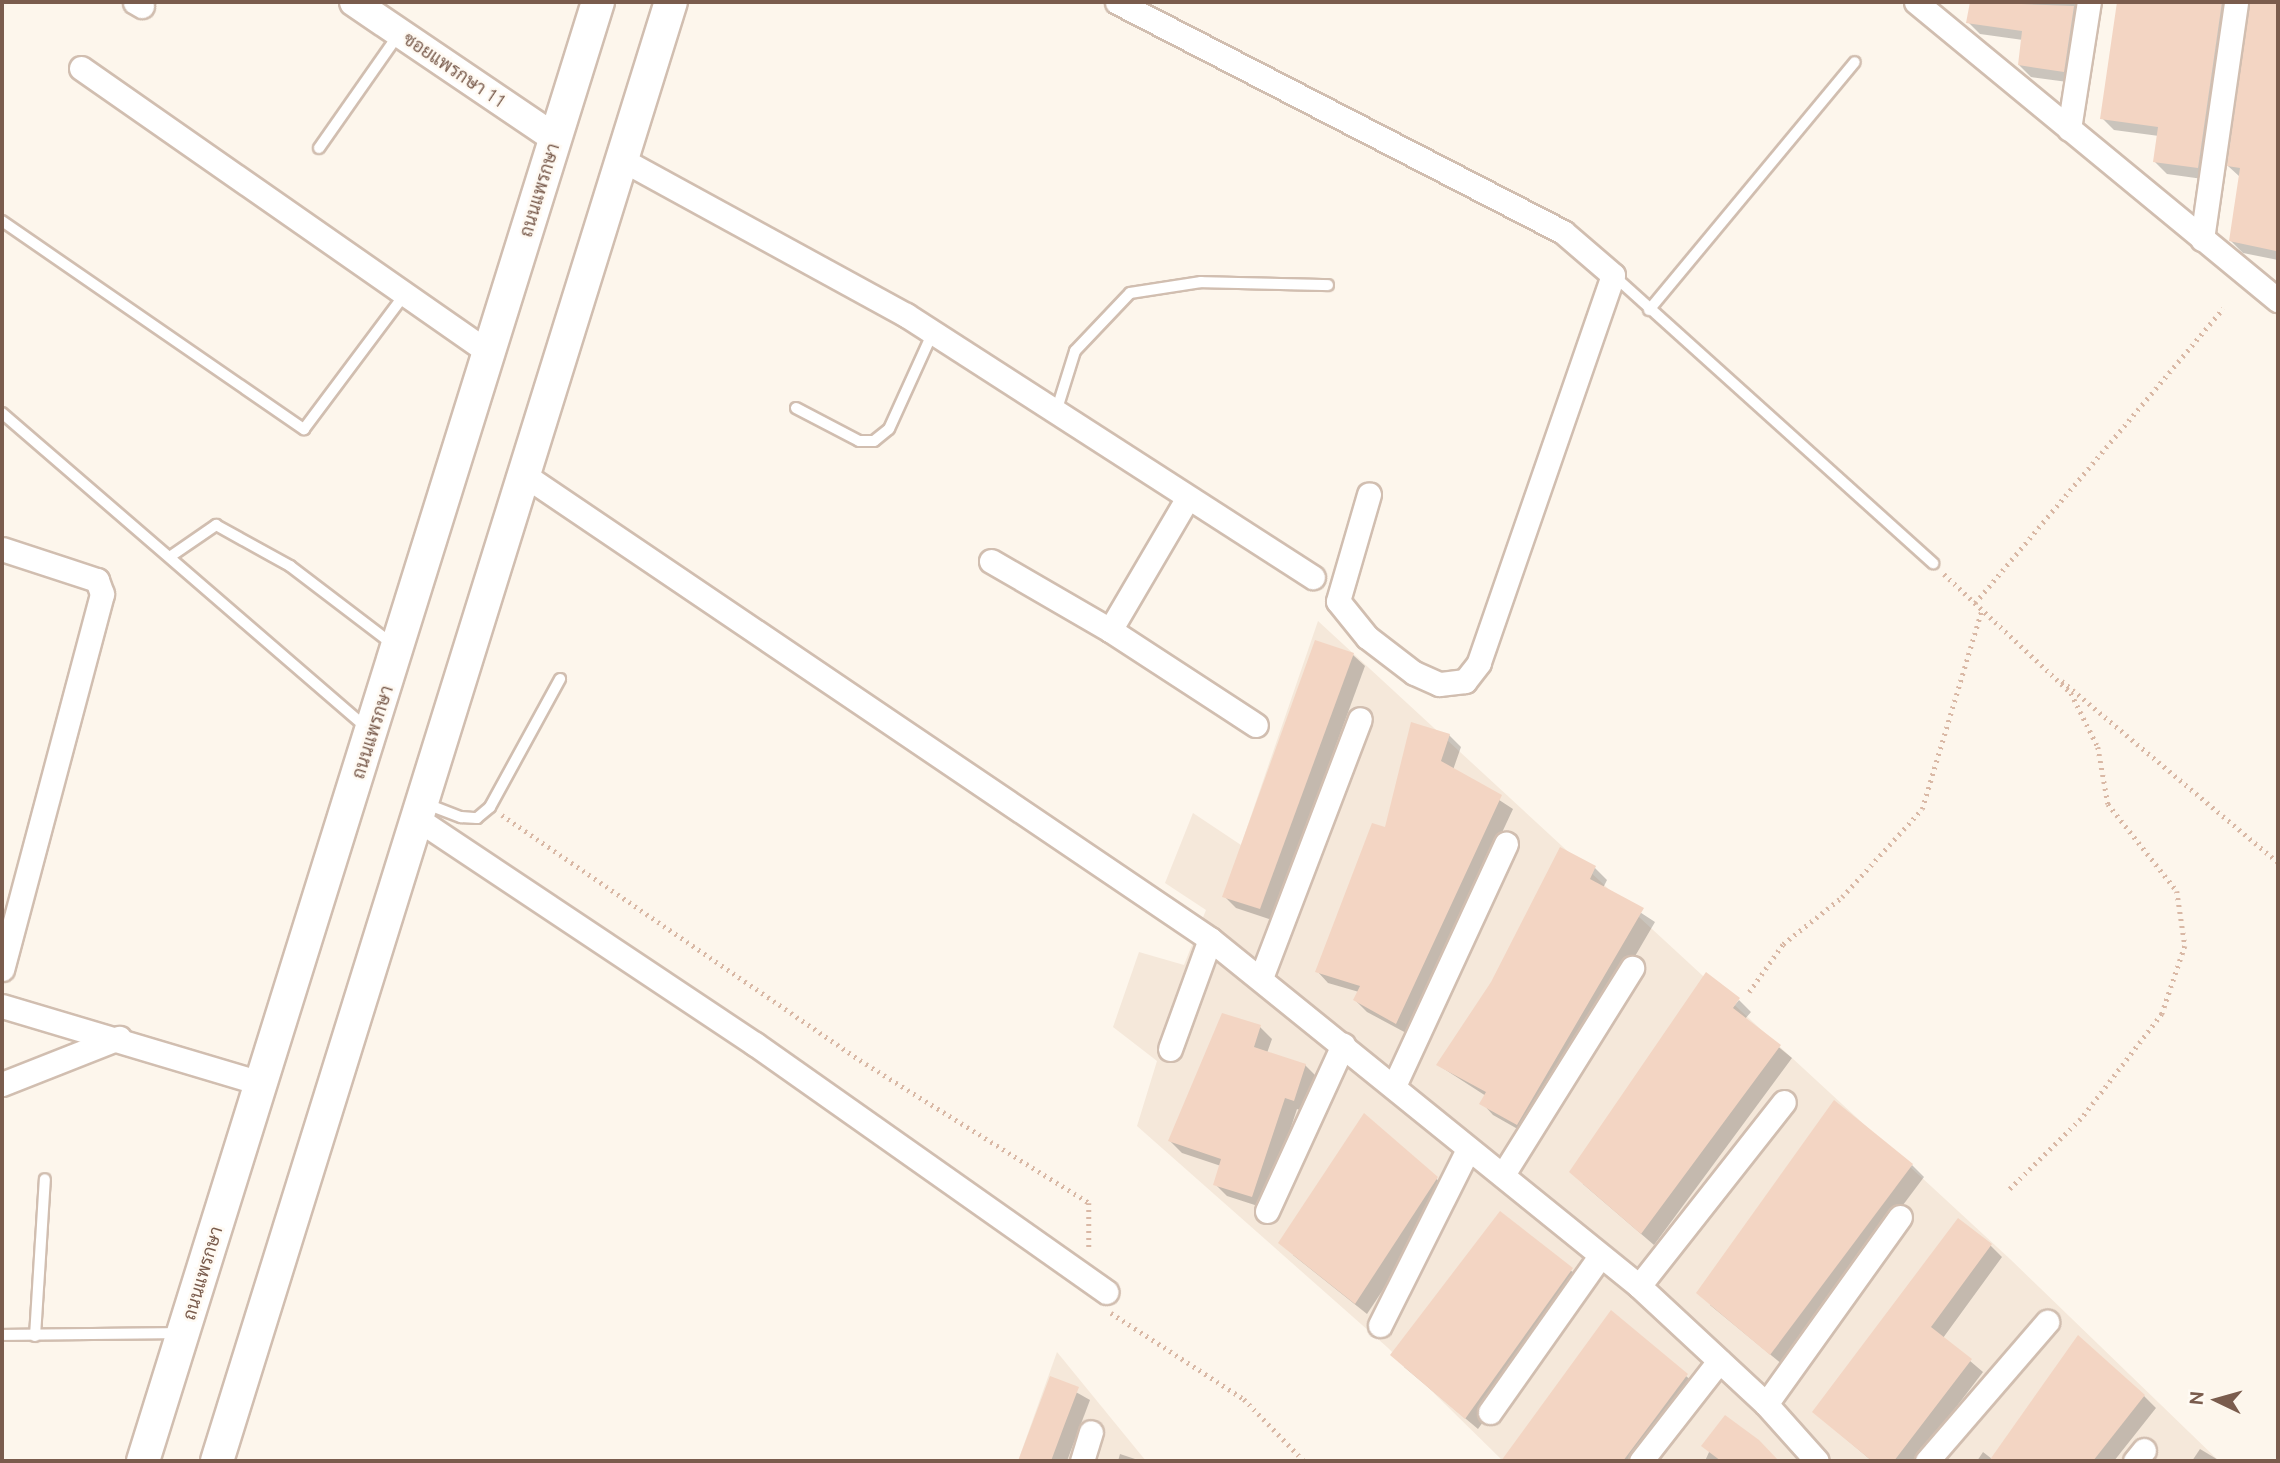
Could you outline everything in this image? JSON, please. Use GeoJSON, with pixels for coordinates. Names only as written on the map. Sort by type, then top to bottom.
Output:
{"type":"FeatureCollection","features":[{"type":"Feature","properties":{"kind":"main road","name":"ถนนแพรกษา"},"geometry":{"type":"LineString","coordinates":[[143,1461],[598,2]]}},
{"type":"Feature","properties":{"kind":"main road"},"geometry":{"type":"LineString","coordinates":[[217,1461],[671,2]]}},
{"type":"Feature","properties":{"kind":"street","name":"ซอยแพรกษา 11"},"geometry":{"type":"LineString","coordinates":[[354,2],[555,138]]}},
{"type":"Feature","properties":{"kind":"street"},"geometry":{"type":"LineString","coordinates":[[1117,2],[1563,232],[1613,275],[1479,663],[1465,681],[1438,684],[1414,673],[1367,637],[1338,600],[1369,494]]}},
{"type":"Feature","properties":{"kind":"street"},"geometry":{"type":"LineString","coordinates":[[1916,2],[1945,12],[2069,129],[2278,300]]}},
{"type":"Feature","properties":{"kind":"street"},"geometry":{"type":"LineString","coordinates":[[2069,129],[2088,2]]}},
{"type":"Feature","properties":{"kind":"street"},"geometry":{"type":"LineString","coordinates":[[2202,239],[2236,2]]}},
{"type":"Feature","properties":{"kind":"street"},"geometry":{"type":"LineString","coordinates":[[80,68],[490,352]]}},
{"type":"Feature","properties":{"kind":"street"},"geometry":{"type":"LineString","coordinates":[[621,159],[932,334],[1055,415],[1313,577]]}},
{"type":"Feature","properties":{"kind":"street"},"geometry":{"type":"LineString","coordinates":[[523,474],[1210,939],[1394,1086],[1468,1149],[1504,1173],[1639,1286],[1766,1404],[1817,1461]]}},
{"type":"Feature","properties":{"kind":"street"},"geometry":{"type":"LineString","coordinates":[[1110,630],[1187,499]]}},
{"type":"Feature","properties":{"kind":"street"},"geometry":{"type":"LineString","coordinates":[[2,549],[97,580],[102,594],[2,970]]}},
{"type":"Feature","properties":{"kind":"street"},"geometry":{"type":"LineString","coordinates":[[991,561],[1110,630],[1256,725]]}},
{"type":"Feature","properties":{"kind":"street"},"geometry":{"type":"LineString","coordinates":[[1261,978],[1360,719]]}},
{"type":"Feature","properties":{"kind":"street"},"geometry":{"type":"LineString","coordinates":[[419,810],[755,1044],[1103,1298]]}},
{"type":"Feature","properties":{"kind":"street"},"geometry":{"type":"LineString","coordinates":[[1394,1086],[1506,844]]}},
{"type":"Feature","properties":{"kind":"street"},"geometry":{"type":"LineString","coordinates":[[1170,1049],[1210,939]]}},
{"type":"Feature","properties":{"kind":"street"},"geometry":{"type":"LineString","coordinates":[[1504,1173],[1632,968]]}},
{"type":"Feature","properties":{"kind":"street"},"geometry":{"type":"LineString","coordinates":[[2,1006],[118,1038],[261,1083]]}},
{"type":"Feature","properties":{"kind":"street"},"geometry":{"type":"LineString","coordinates":[[2,1084],[118,1038]]}},
{"type":"Feature","properties":{"kind":"street"},"geometry":{"type":"LineString","coordinates":[[1267,1211],[1343,1045]]}},
{"type":"Feature","properties":{"kind":"street"},"geometry":{"type":"LineString","coordinates":[[1639,1286],[1784,1102]]}},
{"type":"Feature","properties":{"kind":"street"},"geometry":{"type":"LineString","coordinates":[[1380,1325],[1468,1149]]}},
{"type":"Feature","properties":{"kind":"street"},"geometry":{"type":"LineString","coordinates":[[1766,1404],[1900,1217]]}},
{"type":"Feature","properties":{"kind":"street"},"geometry":{"type":"LineString","coordinates":[[1490,1412],[1600,1256]]}},
{"type":"Feature","properties":{"kind":"street"},"geometry":{"type":"LineString","coordinates":[[1927,1461],[2047,1322]]}},
{"type":"Feature","properties":{"kind":"street"},"geometry":{"type":"LineString","coordinates":[[1641,1461],[1719,1361]]}},
{"type":"Feature","properties":{"kind":"street"},"geometry":{"type":"LineString","coordinates":[[1082,1461],[1091,1432]]}},
{"type":"Feature","properties":{"kind":"lane"},"geometry":{"type":"LineString","coordinates":[[319,148],[400,33]]}},
{"type":"Feature","properties":{"kind":"lane"},"geometry":{"type":"LineString","coordinates":[[1649,310],[1855,62]]}},
{"type":"Feature","properties":{"kind":"lane"},"geometry":{"type":"LineString","coordinates":[[2,221],[304,429],[405,294]]}},
{"type":"Feature","properties":{"kind":"lane"},"geometry":{"type":"LineString","coordinates":[[1613,275],[1933,564]]}},
{"type":"Feature","properties":{"kind":"lane"},"geometry":{"type":"LineString","coordinates":[[1055,415],[1075,351],[1130,293],[1201,282],[1328,285]]}},
{"type":"Feature","properties":{"kind":"lane"},"geometry":{"type":"LineString","coordinates":[[796,408],[859,441],[874,441],[889,429],[932,334]]}},
{"type":"Feature","properties":{"kind":"lane"},"geometry":{"type":"LineString","coordinates":[[2,413],[172,556],[371,733]]}},
{"type":"Feature","properties":{"kind":"lane"},"geometry":{"type":"LineString","coordinates":[[172,556],[216,525],[290,566],[398,649]]}},
{"type":"Feature","properties":{"kind":"lane"},"geometry":{"type":"LineString","coordinates":[[419,810],[477,818],[490,807],[560,679]]}},
{"type":"Feature","properties":{"kind":"lane"},"geometry":{"type":"LineString","coordinates":[[35,1336],[46,1179]]}},
{"type":"Feature","properties":{"kind":"lane"},"geometry":{"type":"LineString","coordinates":[[2,1335],[184,1333]]}},
{"type":"Feature","properties":{"kind":"path"},"geometry":{"type":"LineString","coordinates":[[1975,603],[2223,308]]}},
{"type":"Feature","properties":{"kind":"path"},"geometry":{"type":"LineString","coordinates":[[1933,564],[2071,693],[2098,747],[2108,804],[2176,891],[2185,946],[2162,1014],[2081,1119],[2010,1189]]}},
{"type":"Feature","properties":{"kind":"path"},"geometry":{"type":"LineString","coordinates":[[1749,992],[1783,944],[1842,897],[1922,809],[1982,609]]}},
{"type":"Feature","properties":{"kind":"path"},"geometry":{"type":"LineString","coordinates":[[2022,646],[2278,862]]}},
{"type":"Feature","properties":{"kind":"path"},"geometry":{"type":"LineString","coordinates":[[490,807],[866,1063],[1089,1203],[1088,1257]]}},
{"type":"Feature","properties":{"kind":"path"},"geometry":{"type":"LineString","coordinates":[[1103,1298],[1244,1399],[1304,1461]]}},
{"type":"Feature","properties":{"kind":"shaded area"},"geometry":{"type":"Polygon","coordinates":[[[1318,621],[2010,1259],[2219,1461],[1503,1461],[1387,1347],[1137,1126],[1157,1061],[1113,1027],[1139,952],[1184,965],[1206,910],[1165,883],[1193,813],[1241,845],[1318,621]]]}},
{"type":"Feature","properties":{"kind":"shaded area"},"geometry":{"type":"Polygon","coordinates":[[[1057,1352],[1146,1461],[1018,1461],[1057,1352]]]}},
{"type":"Feature","properties":{"kind":"building"},"geometry":{"type":"Polygon","coordinates":[[[1970,2],[2074,6],[2064,72],[2018,65],[2022,31],[1966,23],[1970,2]]]}},
{"type":"Feature","properties":{"kind":"building"},"geometry":{"type":"Polygon","coordinates":[[[2117,2],[2222,2],[2198,168],[2153,162],[2158,127],[2100,119],[2117,2]]]}},
{"type":"Feature","properties":{"kind":"building"},"geometry":{"type":"Polygon","coordinates":[[[2250,2],[2278,2],[2276,251],[2229,241],[2240,168],[2227,166],[2250,2]]]}},
{"type":"Feature","properties":{"kind":"building"},"geometry":{"type":"Polygon","coordinates":[[[1315,640],[1354,653],[1260,909],[1222,897],[1315,640]]]}},
{"type":"Feature","properties":{"kind":"building"},"geometry":{"type":"Polygon","coordinates":[[[1411,722],[1450,734],[1441,761],[1502,795],[1396,1024],[1353,1000],[1360,986],[1315,972],[1372,823],[1385,827],[1411,722]]]}},
{"type":"Feature","properties":{"kind":"building"},"geometry":{"type":"Polygon","coordinates":[[[1560,847],[1596,866],[1590,879],[1644,908],[1517,1125],[1479,1104],[1486,1092],[1436,1065],[1491,982],[1560,847]]]}},
{"type":"Feature","properties":{"kind":"building"},"geometry":{"type":"Polygon","coordinates":[[[1706,972],[1740,998],[1733,1008],[1781,1045],[1641,1234],[1569,1172],[1706,972]]]}},
{"type":"Feature","properties":{"kind":"building"},"geometry":{"type":"Polygon","coordinates":[[[1222,1013],[1261,1025],[1254,1047],[1306,1064],[1294,1101],[1285,1098],[1252,1197],[1213,1185],[1221,1159],[1168,1141],[1222,1013]]]}},
{"type":"Feature","properties":{"kind":"building"},"geometry":{"type":"Polygon","coordinates":[[[1834,1100],[1913,1164],[1770,1355],[1696,1293],[1834,1100]]]}},
{"type":"Feature","properties":{"kind":"building"},"geometry":{"type":"Polygon","coordinates":[[[1364,1113],[1438,1177],[1355,1304],[1278,1243],[1364,1113]]]}},
{"type":"Feature","properties":{"kind":"building"},"geometry":{"type":"Polygon","coordinates":[[[1500,1211],[1573,1268],[1465,1419],[1390,1355],[1500,1211]]]}},
{"type":"Feature","properties":{"kind":"building"},"geometry":{"type":"Polygon","coordinates":[[[1958,1218],[1992,1244],[1931,1327],[1972,1359],[1894,1461],[1872,1461],[1812,1412],[1958,1218]]]}},
{"type":"Feature","properties":{"kind":"building"},"geometry":{"type":"Polygon","coordinates":[[[1611,1310],[1688,1374],[1623,1461],[1501,1461],[1611,1310]]]}},
{"type":"Feature","properties":{"kind":"building"},"geometry":{"type":"Polygon","coordinates":[[[2078,1335],[2145,1395],[2093,1461],[1989,1461],[2078,1335]]]}},
{"type":"Feature","properties":{"kind":"building"},"geometry":{"type":"Polygon","coordinates":[[[1050,1376],[1079,1387],[1051,1461],[1018,1461],[1050,1376]]]}},
{"type":"Feature","properties":{"kind":"building"},"geometry":{"type":"Polygon","coordinates":[[[1725,1415],[1759,1440],[1779,1461],[1721,1461],[1701,1446],[1725,1415]]]}}]}
